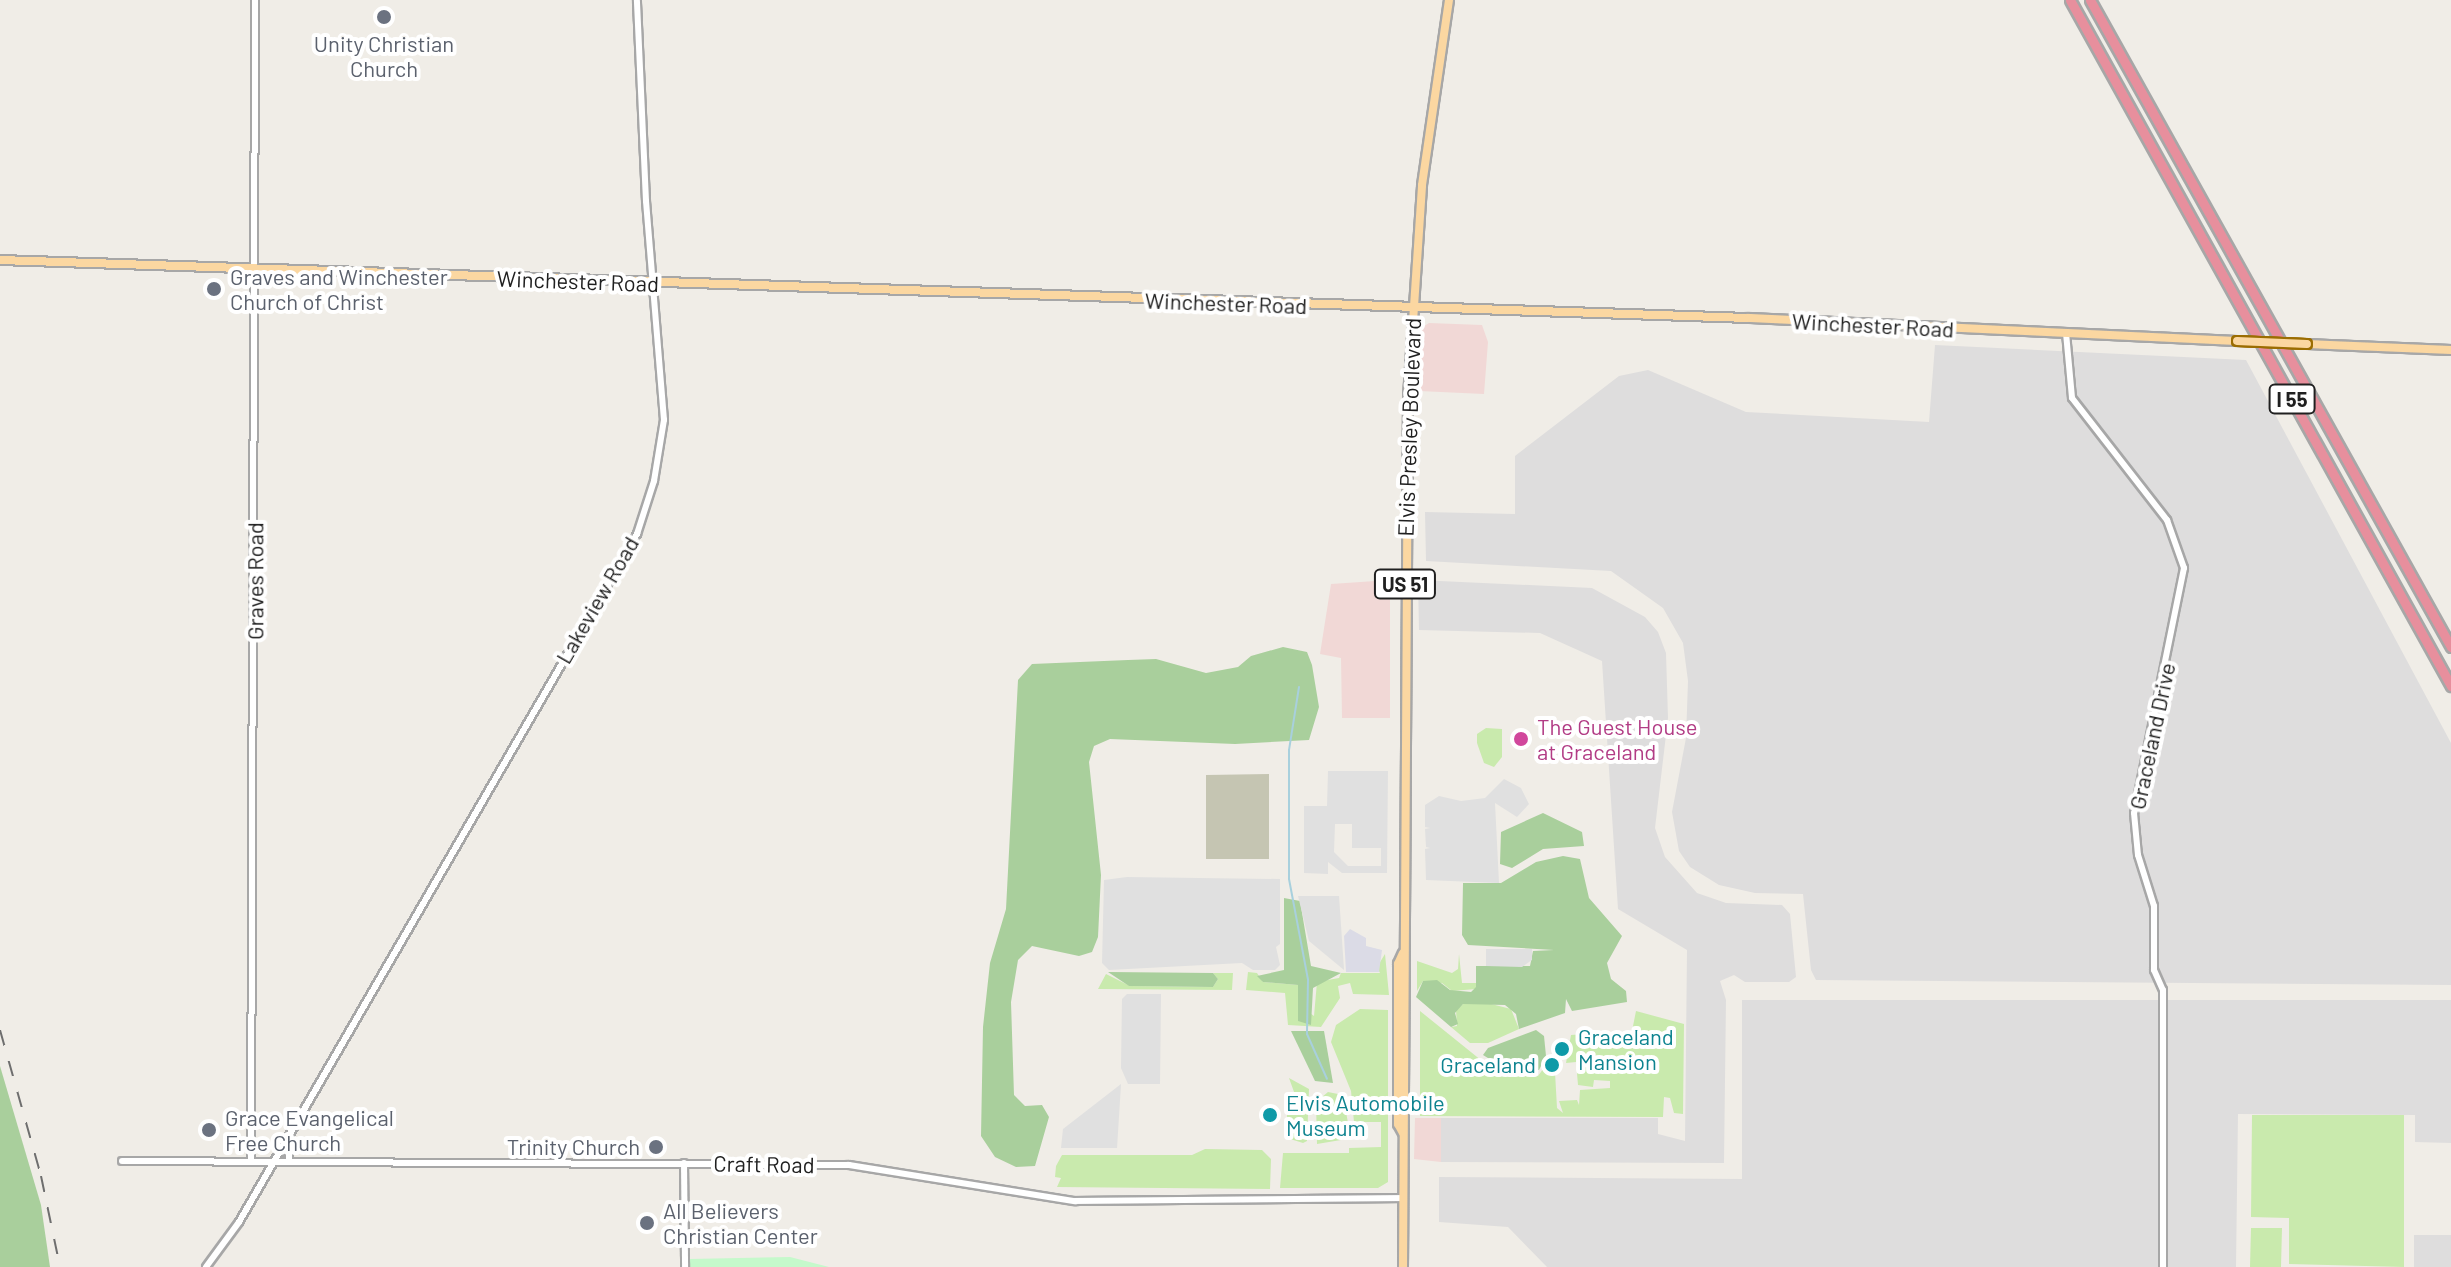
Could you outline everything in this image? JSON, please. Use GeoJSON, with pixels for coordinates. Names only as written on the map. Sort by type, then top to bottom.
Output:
{"type":"FeatureCollection","features":[{"type":"Feature","properties":{"kind":"highway","name":"I 55"},"geometry":{"type":"LineString","coordinates":[[2070,0],[2451,686]]}},
{"type":"Feature","properties":{"kind":"highway","name":"I 55"},"geometry":{"type":"LineString","coordinates":[[2092,0],[2451,647]]}},
{"type":"Feature","properties":{"kind":"main road","name":"Elvis Presley Boulevard"},"geometry":{"type":"LineString","coordinates":[[1403,1267],[1404,1134],[1398,1124],[1398,964],[1404,953],[1405,572],[1412,309],[1425,159],[1449,0]]}},
{"type":"Feature","properties":{"kind":"main road","name":"Winchester Road"},"geometry":{"type":"LineString","coordinates":[[0,260],[2066,333],[2451,350]]}},
{"type":"Feature","properties":{"kind":"street","name":"Graves Road"},"geometry":{"type":"LineString","coordinates":[[251,1162],[255,0]]}},
{"type":"Feature","properties":{"kind":"street","name":"Lakeview Road"},"geometry":{"type":"LineString","coordinates":[[206,1267],[239,1222],[637,534],[654,481],[664,420],[656,285],[646,204],[637,0]]}},
{"type":"Feature","properties":{"kind":"street","name":"Graceland Drive"},"geometry":{"type":"LineString","coordinates":[[2066,333],[2072,398],[2167,520],[2184,568],[2134,813],[2138,855],[2154,906],[2154,970],[2163,990],[2163,1267]]}},
{"type":"Feature","properties":{"kind":"street"},"geometry":{"type":"LineString","coordinates":[[289,1134],[289,1162]]}},
{"type":"Feature","properties":{"kind":"street","name":"Craft Road"},"geometry":{"type":"LineString","coordinates":[[122,1161],[849,1165],[1075,1201],[1404,1198]]}},
{"type":"Feature","properties":{"kind":"street"},"geometry":{"type":"LineString","coordinates":[[684,1163],[685,1267]]}},
{"type":"Feature","properties":{"kind":"shaded area"},"geometry":{"type":"Polygon","coordinates":[[[1429,323],[1482,325],[1488,342],[1484,394],[1419,391],[1421,328],[1429,323]]]}},
{"type":"Feature","properties":{"kind":"shaded area"},"geometry":{"type":"Polygon","coordinates":[[[1935,345],[2246,360],[2451,743],[2451,985],[1816,980],[1811,970],[1803,894],[1755,893],[1719,885],[1690,867],[1679,851],[1672,812],[1686,738],[1688,681],[1683,643],[1663,608],[1611,571],[1426,561],[1425,512],[1515,514],[1515,456],[1619,376],[1648,370],[1746,412],[1929,422],[1935,345]]]}},
{"type":"Feature","properties":{"kind":"shaded area"},"geometry":{"type":"Polygon","coordinates":[[[1390,580],[1390,718],[1342,718],[1341,658],[1320,654],[1331,584],[1390,580]]]}},
{"type":"Feature","properties":{"kind":"shaded area"},"geometry":{"type":"Polygon","coordinates":[[[1418,580],[1592,588],[1645,617],[1658,632],[1666,653],[1668,718],[1655,828],[1665,857],[1697,893],[1726,903],[1782,905],[1790,914],[1796,977],[1789,982],[1745,982],[1734,975],[1720,981],[1726,1000],[1724,1163],[1441,1162],[1441,1118],[1658,1118],[1658,1134],[1685,1141],[1687,950],[1618,909],[1602,661],[1540,633],[1419,630],[1418,580]]]}},
{"type":"Feature","properties":{"kind":"shaded area"},"geometry":{"type":"Polygon","coordinates":[[[1328,771],[1388,771],[1387,873],[1342,873],[1328,862],[1328,874],[1304,873],[1304,806],[1327,806],[1328,771]],[[1335,824],[1334,852],[1348,866],[1381,866],[1381,848],[1352,848],[1352,824],[1335,824]]]}},
{"type":"Feature","properties":{"kind":"shaded area"},"geometry":{"type":"Polygon","coordinates":[[[1269,774],[1269,859],[1206,859],[1206,775],[1269,774]]]}},
{"type":"Feature","properties":{"kind":"shaded area"},"geometry":{"type":"Polygon","coordinates":[[[1504,779],[1521,788],[1529,804],[1517,817],[1495,803],[1499,883],[1426,880],[1425,849],[1430,848],[1426,847],[1425,829],[1430,828],[1425,827],[1425,805],[1439,796],[1461,801],[1485,798],[1504,779]]]}},
{"type":"Feature","properties":{"kind":"shaded area"},"geometry":{"type":"Polygon","coordinates":[[[1127,877],[1280,879],[1280,944],[1276,947],[1280,965],[1275,970],[1253,970],[1242,963],[1109,970],[1102,963],[1104,880],[1127,877]]]}},
{"type":"Feature","properties":{"kind":"shaded area"},"geometry":{"type":"Polygon","coordinates":[[[1298,896],[1339,896],[1344,970],[1309,941],[1298,896]]]}},
{"type":"Feature","properties":{"kind":"shaded area"},"geometry":{"type":"Polygon","coordinates":[[[1350,929],[1366,938],[1366,946],[1382,950],[1379,972],[1346,972],[1344,936],[1350,929]]]}},
{"type":"Feature","properties":{"kind":"shaded area"},"geometry":{"type":"Polygon","coordinates":[[[1486,949],[1532,949],[1532,960],[1522,967],[1486,966],[1486,949]]]}},
{"type":"Feature","properties":{"kind":"shaded area"},"geometry":{"type":"Polygon","coordinates":[[[1127,994],[1161,994],[1160,1084],[1128,1084],[1121,1068],[1122,999],[1127,994]]]}},
{"type":"Feature","properties":{"kind":"shaded area"},"geometry":{"type":"Polygon","coordinates":[[[1742,1000],[2451,1000],[2451,1143],[2415,1142],[2415,1115],[2238,1114],[2236,1267],[1547,1267],[1508,1227],[1439,1222],[1439,1177],[1742,1179],[1742,1000]]]}},
{"type":"Feature","properties":{"kind":"shaded area"},"geometry":{"type":"Polygon","coordinates":[[[1121,1084],[1117,1148],[1061,1148],[1063,1129],[1121,1084]]]}},
{"type":"Feature","properties":{"kind":"shaded area"},"geometry":{"type":"Polygon","coordinates":[[[1415,1118],[1441,1118],[1441,1162],[1414,1159],[1415,1118]]]}},
{"type":"Feature","properties":{"kind":"shaded area"},"geometry":{"type":"Polygon","coordinates":[[[2414,1235],[2451,1235],[2451,1267],[2414,1267],[2414,1235]]]}},
{"type":"Feature","properties":{"kind":"green space"},"geometry":{"type":"Polygon","coordinates":[[[1283,647],[1307,652],[1312,665],[1319,707],[1309,740],[1235,744],[1110,739],[1094,746],[1089,762],[1101,875],[1098,937],[1092,952],[1079,956],[1032,946],[1018,960],[1011,1002],[1014,1095],[1025,1106],[1042,1105],[1049,1117],[1035,1166],[1016,1167],[995,1157],[981,1136],[983,1027],[990,963],[1006,909],[1018,680],[1032,664],[1128,660],[1156,659],[1206,673],[1238,667],[1251,656],[1283,647]]]}},
{"type":"Feature","properties":{"kind":"green space"},"geometry":{"type":"Polygon","coordinates":[[[1486,728],[1502,729],[1502,757],[1494,767],[1484,763],[1477,743],[1477,734],[1486,728]]]}},
{"type":"Feature","properties":{"kind":"green space"},"geometry":{"type":"Polygon","coordinates":[[[1543,813],[1582,832],[1584,846],[1543,849],[1512,868],[1500,864],[1501,832],[1543,813]]]}},
{"type":"Feature","properties":{"kind":"green space"},"geometry":{"type":"Polygon","coordinates":[[[1563,856],[1580,859],[1589,898],[1622,936],[1607,963],[1611,979],[1626,991],[1627,1002],[1572,1011],[1566,999],[1565,1013],[1519,1029],[1516,1014],[1505,1005],[1463,1004],[1455,1013],[1458,1024],[1451,1027],[1416,997],[1423,981],[1437,980],[1450,990],[1471,992],[1476,987],[1476,966],[1530,966],[1533,951],[1554,950],[1468,945],[1462,935],[1463,883],[1501,883],[1536,862],[1563,856]]]}},
{"type":"Feature","properties":{"kind":"green space"},"geometry":{"type":"Polygon","coordinates":[[[1284,898],[1300,901],[1311,966],[1341,973],[1313,988],[1311,1025],[1298,1021],[1298,985],[1263,982],[1257,976],[1284,970],[1284,898]]]}},
{"type":"Feature","properties":{"kind":"green space"},"geometry":{"type":"Polygon","coordinates":[[[1385,954],[1389,995],[1353,994],[1350,983],[1338,986],[1340,998],[1321,1027],[1288,1025],[1285,993],[1246,990],[1248,972],[1257,973],[1263,982],[1298,985],[1298,1004],[1314,1016],[1317,982],[1339,978],[1341,973],[1380,973],[1377,967],[1385,954]]]}},
{"type":"Feature","properties":{"kind":"green space"},"geometry":{"type":"Polygon","coordinates":[[[1459,954],[1462,983],[1476,983],[1476,989],[1452,991],[1442,983],[1423,981],[1417,991],[1417,961],[1452,973],[1458,969],[1459,954]]]}},
{"type":"Feature","properties":{"kind":"green space"},"geometry":{"type":"Polygon","coordinates":[[[1108,972],[1213,973],[1218,979],[1213,987],[1129,986],[1108,972]]]}},
{"type":"Feature","properties":{"kind":"green space"},"geometry":{"type":"Polygon","coordinates":[[[1213,973],[1233,973],[1232,990],[1098,989],[1106,974],[1130,986],[1213,987],[1218,979],[1213,973]]]}},
{"type":"Feature","properties":{"kind":"green space"},"geometry":{"type":"Polygon","coordinates":[[[1487,1003],[1511,1009],[1519,1029],[1488,1043],[1470,1043],[1451,1027],[1457,1026],[1456,1010],[1463,1004],[1487,1003]]]}},
{"type":"Feature","properties":{"kind":"green space"},"geometry":{"type":"Polygon","coordinates":[[[1360,1009],[1388,1010],[1388,1182],[1378,1188],[1280,1188],[1283,1153],[1349,1153],[1349,1148],[1381,1147],[1381,1122],[1354,1122],[1351,1091],[1331,1042],[1336,1025],[1360,1009]]]}},
{"type":"Feature","properties":{"kind":"green space"},"geometry":{"type":"Polygon","coordinates":[[[1420,1011],[1492,1069],[1509,1076],[1538,1076],[1554,1054],[1557,1108],[1563,1113],[1559,1101],[1577,1100],[1579,1105],[1580,1090],[1610,1088],[1610,1081],[1594,1080],[1593,1087],[1578,1085],[1576,1062],[1566,1063],[1571,1035],[1585,1034],[1585,1040],[1597,1042],[1631,1036],[1636,1011],[1684,1024],[1683,1114],[1674,1113],[1670,1098],[1664,1097],[1663,1117],[1420,1116],[1420,1011]]]}},
{"type":"Feature","properties":{"kind":"green space"},"geometry":{"type":"Polygon","coordinates":[[[1536,1030],[1544,1036],[1546,1056],[1539,1070],[1509,1071],[1483,1055],[1488,1048],[1536,1030]]]}},
{"type":"Feature","properties":{"kind":"green space"},"geometry":{"type":"Polygon","coordinates":[[[1291,1031],[1324,1031],[1333,1083],[1315,1081],[1291,1031]]]}},
{"type":"Feature","properties":{"kind":"green space"},"geometry":{"type":"Polygon","coordinates":[[[0,1066],[41,1205],[50,1267],[0,1267],[0,1066]]]}},
{"type":"Feature","properties":{"kind":"green space"},"geometry":{"type":"Polygon","coordinates":[[[1289,1078],[1309,1089],[1307,1141],[1303,1143],[1287,1138],[1287,1108],[1298,1103],[1289,1078]]]}},
{"type":"Feature","properties":{"kind":"green space"},"geometry":{"type":"Polygon","coordinates":[[[1328,1092],[1343,1095],[1348,1123],[1341,1124],[1341,1140],[1317,1144],[1316,1102],[1328,1092]]]}},
{"type":"Feature","properties":{"kind":"green space"},"geometry":{"type":"Polygon","coordinates":[[[2252,1115],[2404,1115],[2404,1267],[2289,1264],[2289,1218],[2251,1217],[2252,1115]]]}},
{"type":"Feature","properties":{"kind":"green space"},"geometry":{"type":"Polygon","coordinates":[[[1205,1149],[1262,1150],[1271,1159],[1270,1189],[1057,1187],[1061,1178],[1055,1177],[1056,1166],[1062,1155],[1192,1155],[1205,1149]]]}},
{"type":"Feature","properties":{"kind":"green space"},"geometry":{"type":"Polygon","coordinates":[[[2251,1228],[2282,1228],[2281,1267],[2250,1267],[2251,1228]]]}},
{"type":"Feature","properties":{"kind":"green space"},"geometry":{"type":"Polygon","coordinates":[[[790,1257],[829,1267],[690,1267],[689,1259],[790,1257]]]}},
{"type":"Feature","properties":{"kind":"waterway"},"geometry":{"type":"LineString","coordinates":[[1299,687],[1289,750],[1289,879],[1308,980],[1307,1034],[1327,1079]]}},
{"type":"Feature","properties":{"kind":"railway"},"geometry":{"type":"LineString","coordinates":[[0,1030],[41,1176],[60,1267]]}},
{"type":"Feature","properties":{"kind":"place","name":"Unity Christian Church"},"geometry":{"type":"Point","coordinates":[384,17]}},
{"type":"Feature","properties":{"kind":"place","name":"Graves and Winchester Church of Christ"},"geometry":{"type":"Point","coordinates":[214,289]}},
{"type":"Feature","properties":{"kind":"place","name":"The Guest House at Graceland"},"geometry":{"type":"Point","coordinates":[1521,739]}},
{"type":"Feature","properties":{"kind":"place","name":"Graceland Mansion"},"geometry":{"type":"Point","coordinates":[1562,1049]}},
{"type":"Feature","properties":{"kind":"place","name":"Graceland"},"geometry":{"type":"Point","coordinates":[1552,1065]}},
{"type":"Feature","properties":{"kind":"place","name":"Elvis Automobile Museum"},"geometry":{"type":"Point","coordinates":[1270,1115]}},
{"type":"Feature","properties":{"kind":"place","name":"Grace Evangelical Free Church"},"geometry":{"type":"Point","coordinates":[209,1130]}},
{"type":"Feature","properties":{"kind":"place","name":"Trinity Church"},"geometry":{"type":"Point","coordinates":[656,1147]}},
{"type":"Feature","properties":{"kind":"place","name":"All Believers Christian Center"},"geometry":{"type":"Point","coordinates":[647,1223]}}]}
